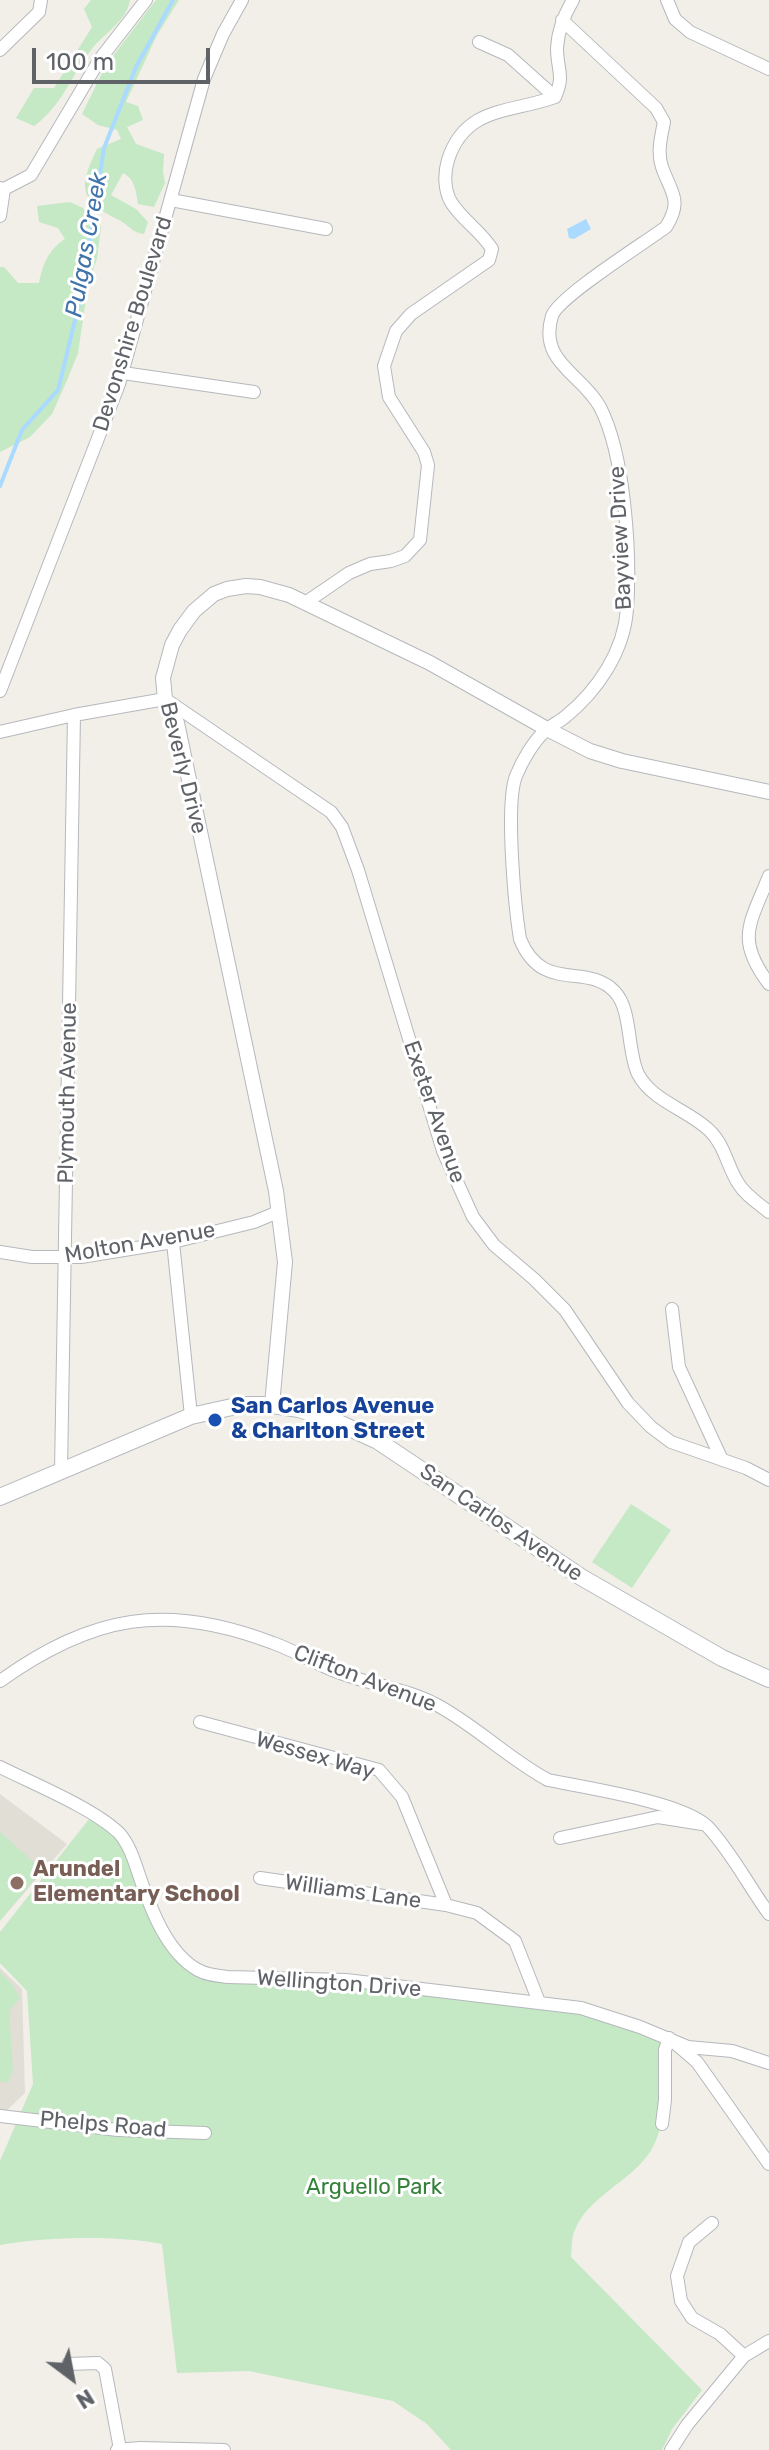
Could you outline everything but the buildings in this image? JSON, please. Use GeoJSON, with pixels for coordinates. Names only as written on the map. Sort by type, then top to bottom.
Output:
{"type":"FeatureCollection","features":[{"type":"Feature","properties":{"kind":"main road","name":"San Carlos Avenue"},"geometry":{"type":"LineString","coordinates":[[0,1497],[191,1416],[241,1405],[299,1409],[328,1418],[378,1441],[581,1577],[722,1658],[769,1679]]}},
{"type":"Feature","properties":{"kind":"street"},"geometry":{"type":"LineString","coordinates":[[0,50],[39,12],[41,0]]}},
{"type":"Feature","properties":{"kind":"street"},"geometry":{"type":"LineString","coordinates":[[0,216],[2,188],[31,175],[100,59],[146,0]]}},
{"type":"Feature","properties":{"kind":"street"},"geometry":{"type":"LineString","coordinates":[[305,603],[349,573],[370,564],[405,556],[420,540],[428,465],[424,452],[389,397],[384,366],[396,331],[411,314],[489,260],[492,249],[485,236],[460,214],[449,198],[444,171],[451,149],[463,131],[487,114],[555,97],[561,83],[557,47],[562,20],[573,0]]}},
{"type":"Feature","properties":{"kind":"street"},"geometry":{"type":"LineString","coordinates":[[667,0],[675,19],[690,32],[769,69]]}},
{"type":"Feature","properties":{"kind":"street","name":"Devonshire Boulevard"},"geometry":{"type":"LineString","coordinates":[[0,691],[123,373],[204,79],[237,4]]}},
{"type":"Feature","properties":{"kind":"street","name":"Bayview Drive"},"geometry":{"type":"LineString","coordinates":[[562,20],[656,108],[664,122],[659,146],[676,212],[666,227],[570,296],[553,313],[549,339],[557,359],[599,405],[617,454],[626,535],[627,609],[617,650],[599,682],[566,716],[547,729],[521,765],[513,791],[512,840],[520,939],[525,951],[543,970],[596,981],[615,992],[624,1009],[639,1076],[652,1091],[712,1132],[738,1183],[769,1212]]}},
{"type":"Feature","properties":{"kind":"street"},"geometry":{"type":"LineString","coordinates":[[479,42],[508,55],[555,97]]}},
{"type":"Feature","properties":{"kind":"street"},"geometry":{"type":"LineString","coordinates":[[171,200],[326,229]]}},
{"type":"Feature","properties":{"kind":"street"},"geometry":{"type":"LineString","coordinates":[[123,373],[254,392]]}},
{"type":"Feature","properties":{"kind":"street","name":"Beverly Drive"},"geometry":{"type":"LineString","coordinates":[[272,1405],[285,1262],[278,1212],[177,723],[165,699],[163,678],[172,645],[194,611],[214,594],[227,589],[260,587],[289,595],[430,663],[590,751],[622,761],[769,792]]}},
{"type":"Feature","properties":{"kind":"street"},"geometry":{"type":"LineString","coordinates":[[0,732],[165,699]]}},
{"type":"Feature","properties":{"kind":"street","name":"Exeter Avenue"},"geometry":{"type":"LineString","coordinates":[[165,699],[317,801],[331,812],[342,827],[358,870],[443,1151],[473,1217],[494,1245],[565,1310],[628,1403],[651,1427],[671,1442],[746,1468],[769,1480]]}},
{"type":"Feature","properties":{"kind":"street","name":"Plymouth Avenue"},"geometry":{"type":"LineString","coordinates":[[61,1470],[74,715]]}},
{"type":"Feature","properties":{"kind":"street"},"geometry":{"type":"LineString","coordinates":[[769,876],[749,926],[748,940],[752,959],[769,984]]}},
{"type":"Feature","properties":{"kind":"street","name":"Molton Avenue"},"geometry":{"type":"LineString","coordinates":[[0,1252],[64,1258],[173,1242],[254,1222],[278,1212]]}},
{"type":"Feature","properties":{"kind":"street"},"geometry":{"type":"LineString","coordinates":[[173,1242],[191,1416]]}},
{"type":"Feature","properties":{"kind":"street"},"geometry":{"type":"LineString","coordinates":[[672,1309],[679,1367],[722,1460]]}},
{"type":"Feature","properties":{"kind":"street","name":"Clifton Avenue"},"geometry":{"type":"LineString","coordinates":[[0,1681],[45,1651],[88,1631],[137,1620],[174,1619],[230,1627],[339,1673],[413,1694],[440,1707],[548,1780],[672,1807],[695,1816],[723,1847],[769,1914]]}},
{"type":"Feature","properties":{"kind":"street","name":"Wessex Way"},"geometry":{"type":"LineString","coordinates":[[200,1722],[379,1770],[402,1797],[446,1905]]}},
{"type":"Feature","properties":{"kind":"street","name":"Wellington Drive"},"geometry":{"type":"LineString","coordinates":[[0,1767],[93,1814],[118,1832],[133,1859],[153,1917],[175,1950],[196,1969],[228,1977],[346,1980],[581,2008],[688,2047],[732,2051],[769,2063]]}},
{"type":"Feature","properties":{"kind":"street"},"geometry":{"type":"LineString","coordinates":[[560,1838],[658,1817],[705,1825]]}},
{"type":"Feature","properties":{"kind":"street","name":"Williams Lane"},"geometry":{"type":"LineString","coordinates":[[260,1878],[446,1905]]}},
{"type":"Feature","properties":{"kind":"street"},"geometry":{"type":"LineString","coordinates":[[446,1905],[477,1913],[515,1941],[539,2002]]}},
{"type":"Feature","properties":{"kind":"street"},"geometry":{"type":"LineString","coordinates":[[662,2124],[665,2050],[669,2038],[697,2062],[769,2164]]}},
{"type":"Feature","properties":{"kind":"street","name":"Phelps Road"},"geometry":{"type":"LineString","coordinates":[[0,2116],[118,2130],[205,2133]]}},
{"type":"Feature","properties":{"kind":"street"},"geometry":{"type":"LineString","coordinates":[[712,2223],[689,2242],[677,2276],[681,2301],[692,2318],[720,2334],[744,2356]]}},
{"type":"Feature","properties":{"kind":"street"},"geometry":{"type":"LineString","coordinates":[[671,2450],[687,2425],[744,2356],[768,2342]]}},
{"type":"Feature","properties":{"kind":"street"},"geometry":{"type":"LineString","coordinates":[[68,2364],[98,2363],[105,2369],[118,2450],[224,2450]]}},
{"type":"Feature","properties":{"kind":"shaded area","name":"Arundel Elementary School"},"geometry":{"type":"Polygon","coordinates":[[[0,1794],[67,1844],[0,1921],[0,1794]]]}},
{"type":"Feature","properties":{"kind":"shaded area"},"geometry":{"type":"Polygon","coordinates":[[[0,1968],[22,1989],[25,2093],[7,2110],[0,2110],[0,1968]]]}},
{"type":"Feature","properties":{"kind":"green space"},"geometry":{"type":"Polygon","coordinates":[[[91,0],[130,0],[124,14],[91,50],[44,118],[34,126],[16,118],[34,88],[54,88],[92,27],[84,9],[91,0]]]}},
{"type":"Feature","properties":{"kind":"green space"},"geometry":{"type":"Polygon","coordinates":[[[156,0],[179,0],[157,35],[126,102],[138,106],[143,120],[127,127],[136,144],[164,154],[165,183],[154,207],[138,204],[136,190],[123,173],[111,195],[136,209],[148,222],[144,234],[104,212],[89,198],[85,182],[97,149],[121,139],[117,130],[98,125],[82,114],[106,65],[156,0]]]}},
{"type":"Feature","properties":{"kind":"green space"},"geometry":{"type":"Polygon","coordinates":[[[70,202],[83,208],[101,227],[78,353],[52,414],[30,437],[0,452],[0,267],[4,267],[18,283],[39,283],[47,258],[65,239],[58,228],[39,222],[37,206],[70,202]]]}},
{"type":"Feature","properties":{"kind":"green space"},"geometry":{"type":"Polygon","coordinates":[[[631,1504],[671,1530],[632,1588],[592,1562],[631,1504]]]}},
{"type":"Feature","properties":{"kind":"green space","name":"Arguello Park"},"geometry":{"type":"Polygon","coordinates":[[[93,1814],[118,1832],[175,1950],[209,1974],[539,2002],[669,2038],[666,2097],[656,2140],[641,2163],[598,2199],[580,2220],[573,2235],[571,2257],[702,2390],[672,2429],[662,2450],[451,2450],[427,2424],[393,2401],[249,2371],[177,2373],[162,2244],[81,2238],[0,2245],[0,2161],[33,2084],[27,1991],[0,1963],[0,1932],[93,1814]]]}},
{"type":"Feature","properties":{"kind":"green space"},"geometry":{"type":"Polygon","coordinates":[[[0,1832],[42,1870],[0,1921],[0,1832]]]}},
{"type":"Feature","properties":{"kind":"green space"},"geometry":{"type":"Polygon","coordinates":[[[0,1972],[20,1998],[9,2011],[13,2070],[8,2083],[0,2081],[0,1972]]]}},
{"type":"Feature","properties":{"kind":"water"},"geometry":{"type":"Polygon","coordinates":[[[586,219],[591,229],[574,239],[569,238],[567,229],[586,219]]]}},
{"type":"Feature","properties":{"kind":"waterway","name":"Pulgas Creek"},"geometry":{"type":"LineString","coordinates":[[0,486],[22,430],[58,390],[80,300],[104,148],[136,67],[173,0]]}},
{"type":"Feature","properties":{"kind":"place","name":"San Carlos Avenue & Charlton Street"},"geometry":{"type":"Point","coordinates":[215,1420]}},
{"type":"Feature","properties":{"kind":"place","name":"Arundel Elementary School"},"geometry":{"type":"Point","coordinates":[17,1883]}}]}
